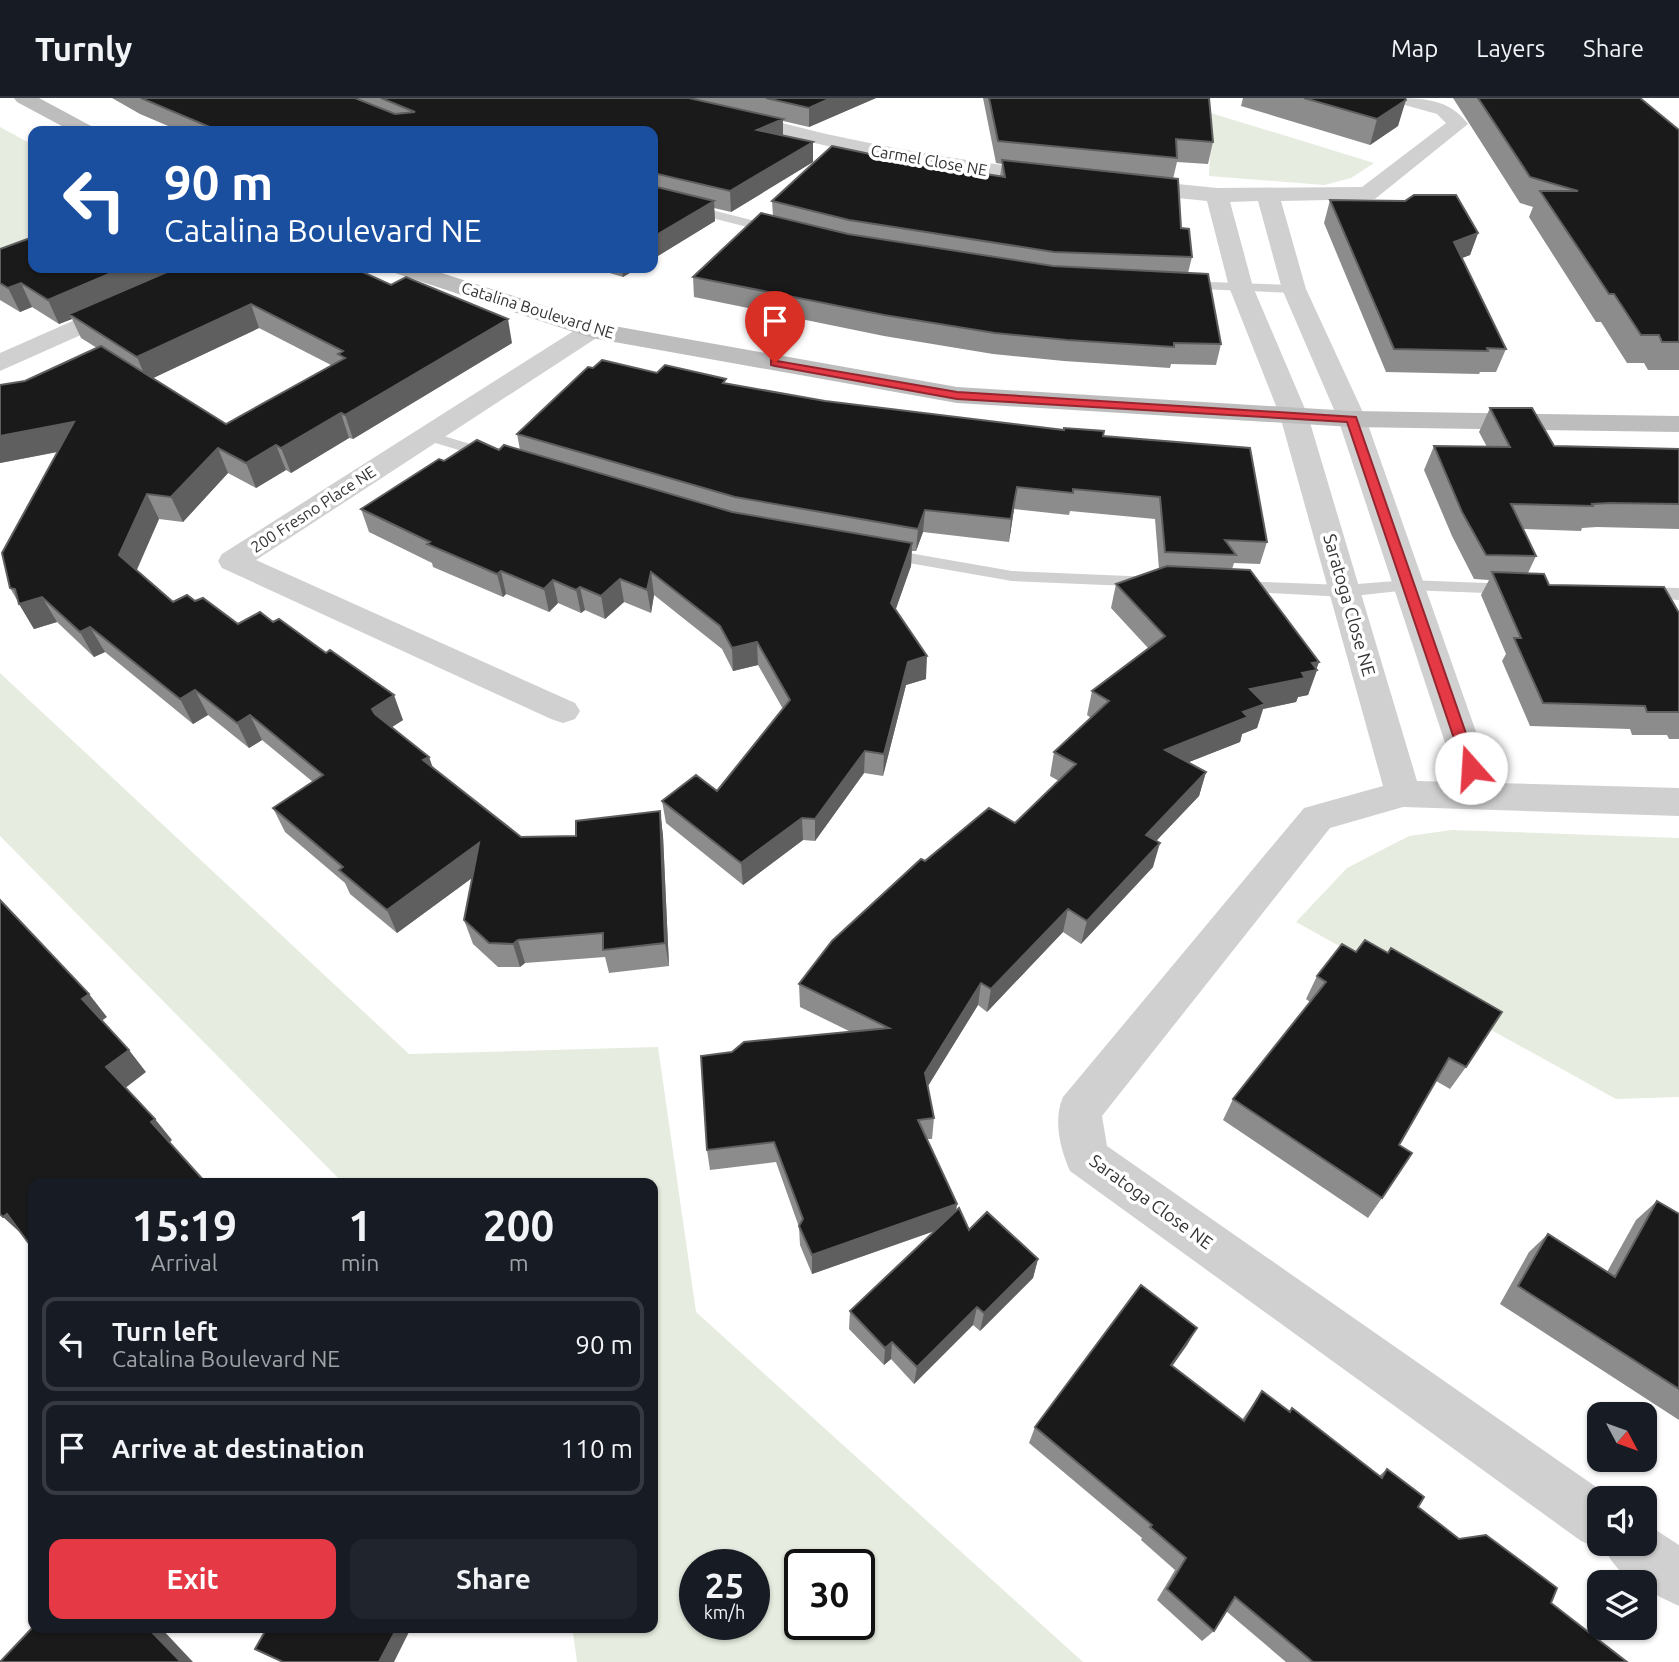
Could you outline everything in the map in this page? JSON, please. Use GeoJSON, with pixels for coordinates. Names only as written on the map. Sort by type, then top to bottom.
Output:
{"type":"FeatureCollection","features":[{"type":"Feature","properties":{"kind":"street"},"geometry":{"type":"LineString","coordinates":[[24,98],[77,126]]}},
{"type":"Feature","properties":{"kind":"street","name":"Carmel Close NE"},"geometry":{"type":"LineString","coordinates":[[644,98],[880,152],[968,169],[1079,180]]}},
{"type":"Feature","properties":{"kind":"street"},"geometry":{"type":"LineString","coordinates":[[1107,183],[1217,195],[1367,194],[1458,124],[1444,110],[1401,98]]}},
{"type":"Feature","properties":{"kind":"street"},"geometry":{"type":"LineString","coordinates":[[880,152],[905,132]]}},
{"type":"Feature","properties":{"kind":"street"},"geometry":{"type":"LineString","coordinates":[[1217,195],[1241,287],[1294,416]]}},
{"type":"Feature","properties":{"kind":"street"},"geometry":{"type":"LineString","coordinates":[[1268,196],[1294,289],[1352,419],[1480,794]]}},
{"type":"Feature","properties":{"kind":"street"},"geometry":{"type":"LineString","coordinates":[[0,363],[201,273]]}},
{"type":"Feature","properties":{"kind":"street","name":"Catalina Boulevard NE"},"geometry":{"type":"LineString","coordinates":[[417,273],[592,330],[957,395],[1352,419],[1679,424]]}},
{"type":"Feature","properties":{"kind":"street","name":"200 Fresno Place NE"},"geometry":{"type":"LineString","coordinates":[[563,711],[233,561],[592,330]]}},
{"type":"Feature","properties":{"kind":"street","name":"Saratoga Close NE"},"geometry":{"type":"LineString","coordinates":[[1294,416],[1403,793]]}},
{"type":"Feature","properties":{"kind":"street","name":"Saratoga Close NE"},"geometry":{"type":"LineString","coordinates":[[1587,1513],[1086,1157],[1079,1111],[1317,818],[1403,793],[1679,802]]}},
{"type":"Feature","properties":{"kind":"street"},"geometry":{"type":"LineString","coordinates":[[1647,1556],[1679,1578]]}},
{"type":"Feature","properties":{"kind":"lane"},"geometry":{"type":"LineString","coordinates":[[658,201],[783,232]]}},
{"type":"Feature","properties":{"kind":"lane"},"geometry":{"type":"LineString","coordinates":[[1173,284],[1294,289]]}},
{"type":"Feature","properties":{"kind":"lane"},"geometry":{"type":"LineString","coordinates":[[427,436],[507,460]]}},
{"type":"Feature","properties":{"kind":"lane"},"geometry":{"type":"LineString","coordinates":[[866,550],[1012,576],[1164,583]]}},
{"type":"Feature","properties":{"kind":"lane"},"geometry":{"type":"LineString","coordinates":[[1220,585],[1345,591],[1408,585],[1530,589]]}},
{"type":"Feature","properties":{"kind":"lane"},"geometry":{"type":"LineString","coordinates":[[1625,593],[1679,594]]}},
{"type":"Feature","properties":{"kind":"shaded area"},"geometry":{"type":"Polygon","coordinates":[[[1162,98],[1374,163],[1351,178],[1324,185],[1209,176],[1211,134],[1162,98]]]}},
{"type":"Feature","properties":{"kind":"shaded area"},"geometry":{"type":"Polygon","coordinates":[[[0,127],[28,142],[28,238],[0,249],[0,127]]]}},
{"type":"Feature","properties":{"kind":"shaded area"},"geometry":{"type":"Polygon","coordinates":[[[0,673],[409,1054],[658,1047],[696,1312],[1083,1662],[577,1662],[573,1633],[658,1633],[658,1178],[338,1178],[0,836],[0,673]]]}},
{"type":"Feature","properties":{"kind":"shaded area"},"geometry":{"type":"Polygon","coordinates":[[[1452,830],[1679,838],[1679,1097],[1616,1099],[1296,922],[1347,868],[1409,836],[1452,830]]]}},
{"type":"Feature","properties":{"kind":"building"},"geometry":{"type":"Polygon","coordinates":[[[141,98],[355,98],[395,114],[415,112],[381,98],[689,98],[783,119],[757,130],[813,142],[730,191],[658,174],[658,126],[207,126],[141,98]]]}},
{"type":"Feature","properties":{"kind":"building"},"geometry":{"type":"Polygon","coordinates":[[[766,98],[831,98],[809,108],[766,98]]]}},
{"type":"Feature","properties":{"kind":"building"},"geometry":{"type":"Polygon","coordinates":[[[989,98],[1209,98],[1213,142],[1176,139],[1177,158],[998,141],[989,98]]]}},
{"type":"Feature","properties":{"kind":"building"},"geometry":{"type":"Polygon","coordinates":[[[1304,98],[1405,98],[1406,100],[1377,119],[1304,98]]]}},
{"type":"Feature","properties":{"kind":"building"},"geometry":{"type":"Polygon","coordinates":[[[1478,98],[1640,98],[1679,130],[1679,342],[1662,342],[1659,335],[1641,335],[1614,294],[1609,294],[1540,191],[1578,191],[1530,177],[1478,98]]]}},
{"type":"Feature","properties":{"kind":"building"},"geometry":{"type":"Polygon","coordinates":[[[832,146],[908,162],[1005,177],[1002,160],[1178,179],[1181,228],[1189,229],[1192,257],[1054,252],[849,220],[772,201],[832,146]]]}},
{"type":"Feature","properties":{"kind":"building"},"geometry":{"type":"Polygon","coordinates":[[[658,187],[714,201],[658,234],[658,187]]]}},
{"type":"Feature","properties":{"kind":"building"},"geometry":{"type":"Polygon","coordinates":[[[1414,195],[1456,195],[1478,233],[1454,242],[1506,349],[1394,349],[1330,200],[1405,201],[1414,195]]]}},
{"type":"Feature","properties":{"kind":"building"},"geometry":{"type":"Polygon","coordinates":[[[761,213],[848,234],[1053,266],[1208,274],[1221,344],[1174,343],[1174,347],[995,333],[884,315],[693,277],[761,213]]]}},
{"type":"Feature","properties":{"kind":"building"},"geometry":{"type":"Polygon","coordinates":[[[28,239],[28,273],[111,273],[48,300],[21,283],[8,288],[0,283],[0,249],[28,239]]]}},
{"type":"Feature","properties":{"kind":"building"},"geometry":{"type":"Polygon","coordinates":[[[164,273],[365,273],[391,285],[406,277],[508,319],[345,415],[341,413],[281,448],[276,445],[246,463],[218,448],[171,497],[147,494],[119,555],[173,602],[187,595],[195,601],[203,598],[238,624],[260,612],[273,622],[279,619],[326,653],[330,650],[394,695],[372,709],[375,714],[429,757],[423,760],[521,837],[576,836],[576,821],[660,811],[665,943],[603,950],[603,933],[518,940],[513,944],[489,943],[464,920],[479,843],[387,910],[339,870],[343,867],[273,808],[323,775],[250,715],[237,723],[195,690],[180,699],[90,627],[80,632],[42,597],[19,604],[15,589],[10,588],[2,553],[74,422],[0,436],[0,385],[25,381],[101,346],[226,424],[345,358],[338,354],[343,351],[251,304],[137,357],[69,314],[164,273]]]}},
{"type":"Feature","properties":{"kind":"building"},"geometry":{"type":"Polygon","coordinates":[[[602,360],[657,373],[665,365],[726,379],[723,383],[825,401],[1064,430],[1104,431],[1103,436],[1250,448],[1267,542],[1225,540],[1236,555],[1165,552],[1160,497],[1073,489],[1073,493],[1017,487],[1011,519],[925,510],[918,529],[735,497],[517,434],[588,367],[593,368],[602,360]]]}},
{"type":"Feature","properties":{"kind":"building"},"geometry":{"type":"Polygon","coordinates":[[[1490,408],[1532,408],[1554,446],[1679,449],[1679,504],[1511,504],[1536,556],[1486,555],[1462,512],[1434,446],[1510,447],[1490,408]]]}},
{"type":"Feature","properties":{"kind":"building"},"geometry":{"type":"Polygon","coordinates":[[[477,440],[499,450],[504,445],[732,512],[912,543],[891,603],[927,656],[908,662],[884,754],[865,751],[815,819],[802,818],[741,863],[662,801],[696,775],[717,791],[790,700],[757,642],[732,648],[720,626],[651,572],[647,590],[620,579],[601,596],[580,587],[576,590],[553,580],[544,589],[501,571],[497,574],[427,544],[430,542],[361,509],[439,459],[444,461],[477,440]]]}},
{"type":"Feature","properties":{"kind":"building"},"geometry":{"type":"Polygon","coordinates":[[[1167,566],[1250,570],[1319,662],[1312,663],[1317,670],[1302,673],[1305,678],[1250,689],[1265,704],[1243,712],[1248,717],[1165,750],[1206,772],[1146,835],[1160,843],[1087,921],[1068,909],[991,989],[981,983],[925,1073],[934,1118],[918,1120],[957,1204],[812,1255],[799,1226],[803,1219],[774,1142],[707,1150],[701,1056],[732,1052],[744,1042],[889,1028],[799,984],[832,941],[921,859],[925,861],[989,808],[1015,823],[1076,764],[1054,752],[1109,701],[1092,691],[1165,636],[1116,584],[1167,566]]]}},
{"type":"Feature","properties":{"kind":"building"},"geometry":{"type":"Polygon","coordinates":[[[1492,572],[1544,574],[1549,585],[1664,587],[1679,613],[1679,712],[1647,712],[1645,706],[1543,703],[1514,638],[1521,638],[1492,572]]]}},
{"type":"Feature","properties":{"kind":"building"},"geometry":{"type":"Polygon","coordinates":[[[0,900],[89,994],[82,999],[129,1050],[106,1067],[155,1119],[151,1122],[201,1178],[28,1178],[28,1242],[7,1214],[3,1217],[0,1214],[0,900]]]}},
{"type":"Feature","properties":{"kind":"building"},"geometry":{"type":"Polygon","coordinates":[[[1365,940],[1388,953],[1391,948],[1502,1012],[1466,1067],[1449,1058],[1399,1145],[1412,1153],[1382,1198],[1233,1099],[1326,982],[1317,976],[1342,944],[1356,952],[1365,940]]]}},
{"type":"Feature","properties":{"kind":"building"},"geometry":{"type":"Polygon","coordinates":[[[1657,1201],[1679,1214],[1679,1389],[1518,1286],[1548,1234],[1615,1277],[1657,1201]]]}},
{"type":"Feature","properties":{"kind":"building"},"geometry":{"type":"Polygon","coordinates":[[[959,1208],[969,1230],[987,1212],[1038,1259],[984,1313],[977,1307],[917,1367],[892,1342],[885,1348],[850,1311],[959,1208]]]}},
{"type":"Feature","properties":{"kind":"building"},"geometry":{"type":"Polygon","coordinates":[[[1141,1285],[1197,1328],[1171,1365],[1244,1421],[1262,1391],[1290,1412],[1292,1408],[1382,1478],[1387,1469],[1424,1497],[1418,1507],[1459,1539],[1486,1535],[1557,1588],[1551,1603],[1587,1631],[1587,1640],[1599,1640],[1627,1662],[1313,1662],[1235,1597],[1214,1631],[1167,1589],[1186,1558],[1150,1527],[1152,1525],[1035,1427],[1141,1285]]]}},
{"type":"Feature","properties":{"kind":"building"},"geometry":{"type":"Polygon","coordinates":[[[28,1632],[153,1633],[181,1662],[0,1662],[28,1632]]]}},
{"type":"Feature","properties":{"kind":"building"},"geometry":{"type":"Polygon","coordinates":[[[264,1633],[394,1633],[379,1662],[283,1662],[255,1649],[264,1633]]]}},
{"type":"Feature","properties":{"kind":"route"},"geometry":{"type":"LineString","coordinates":[[775,363],[957,395],[1352,419],[1471,768]]}}]}
